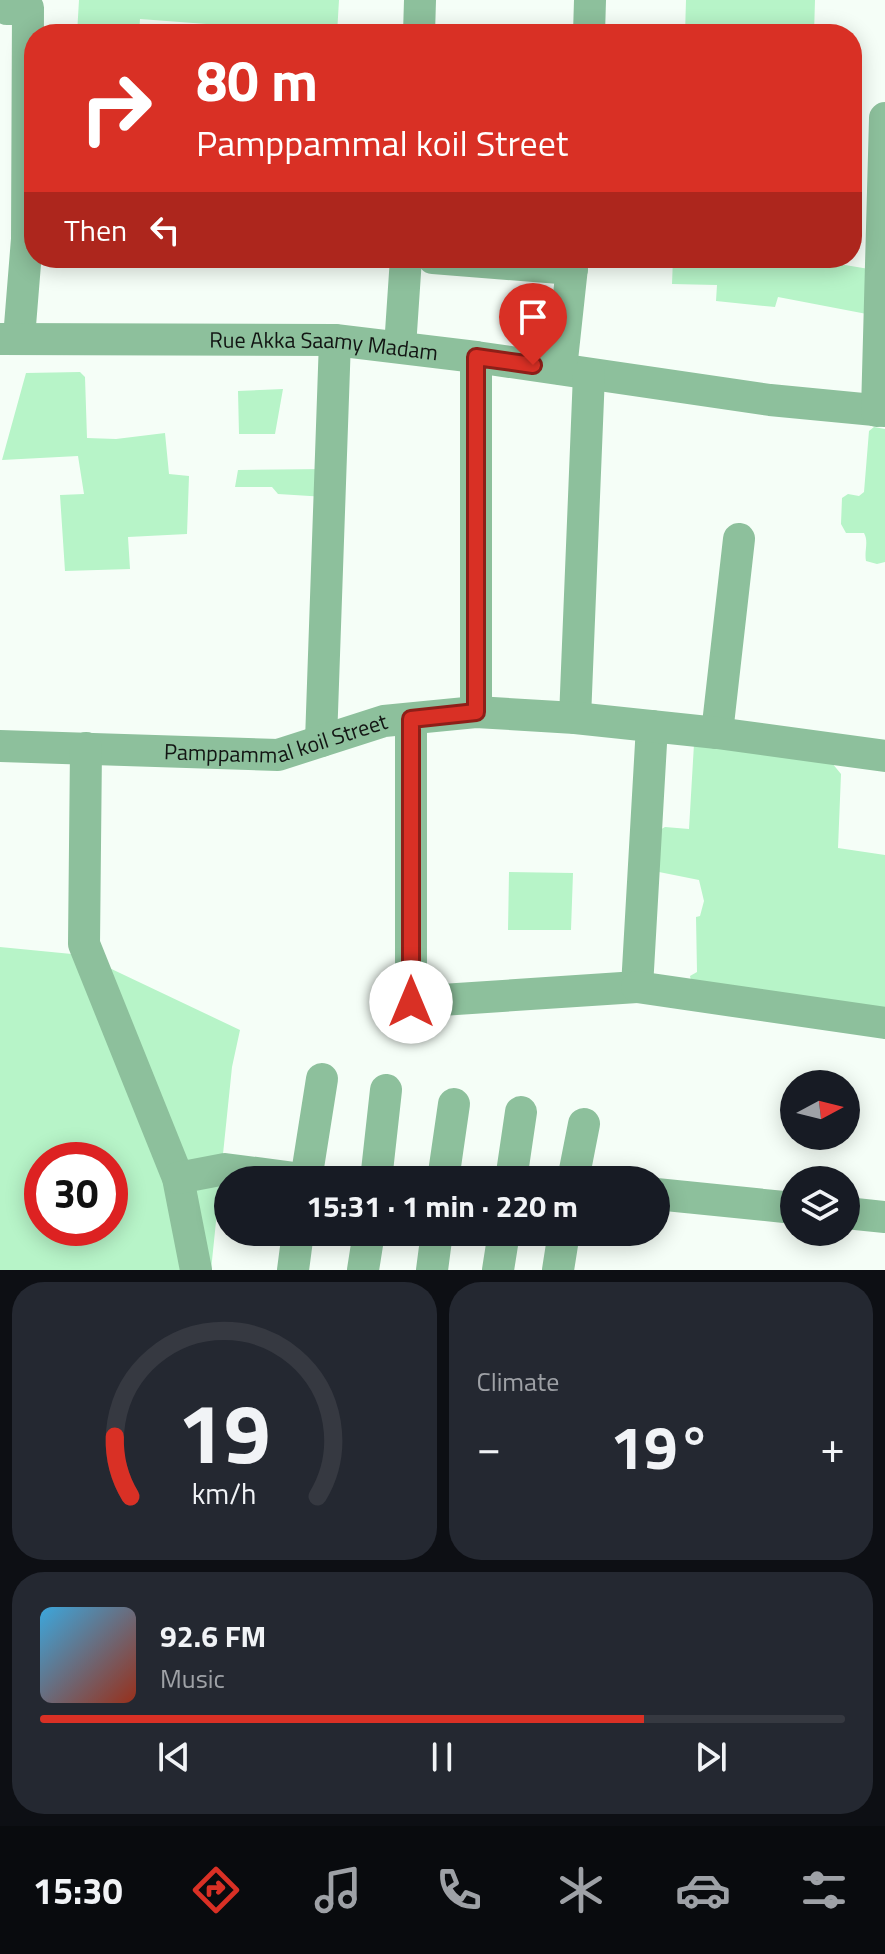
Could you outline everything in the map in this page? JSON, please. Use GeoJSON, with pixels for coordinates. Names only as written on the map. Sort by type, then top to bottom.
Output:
{"type":"FeatureCollection","features":[{"type":"Feature","properties":{"kind":"street"},"geometry":{"type":"LineString","coordinates":[[7,0],[7,9],[28,8],[28,24]]}},
{"type":"Feature","properties":{"kind":"street"},"geometry":{"type":"LineString","coordinates":[[419,24],[420,0]]}},
{"type":"Feature","properties":{"kind":"street"},"geometry":{"type":"LineString","coordinates":[[589,24],[590,0]]}},
{"type":"Feature","properties":{"kind":"street"},"geometry":{"type":"LineString","coordinates":[[881,411],[885,118]]}},
{"type":"Feature","properties":{"kind":"street"},"geometry":{"type":"LineString","coordinates":[[24,152],[14,177],[24,216]]}},
{"type":"Feature","properties":{"kind":"street"},"geometry":{"type":"LineString","coordinates":[[10,339],[24,268]]}},
{"type":"Feature","properties":{"kind":"street"},"geometry":{"type":"LineString","coordinates":[[400,347],[405,268]]}},
{"type":"Feature","properties":{"kind":"street"},"geometry":{"type":"LineString","coordinates":[[572,268],[575,718]]}},
{"type":"Feature","properties":{"kind":"street","name":"Rue Akka Saamy Madam"},"geometry":{"type":"LineString","coordinates":[[10,339],[335,340],[793,403],[881,411]]}},
{"type":"Feature","properties":{"kind":"street"},"geometry":{"type":"LineString","coordinates":[[321,741],[335,340]]}},
{"type":"Feature","properties":{"kind":"street"},"geometry":{"type":"LineString","coordinates":[[476,357],[476,712]]}},
{"type":"Feature","properties":{"kind":"street"},"geometry":{"type":"LineString","coordinates":[[717,733],[739,539]]}},
{"type":"Feature","properties":{"kind":"street","name":"Pamppammal koil Street"},"geometry":{"type":"LineString","coordinates":[[0,746],[278,755],[384,721],[476,712],[652,726],[885,756]]}},
{"type":"Feature","properties":{"kind":"street"},"geometry":{"type":"LineString","coordinates":[[411,719],[411,1002],[637,987],[885,1023]]}},
{"type":"Feature","properties":{"kind":"street"},"geometry":{"type":"LineString","coordinates":[[637,987],[652,726]]}},
{"type":"Feature","properties":{"kind":"street"},"geometry":{"type":"LineString","coordinates":[[86,748],[84,944],[178,1178],[196,1270]]}},
{"type":"Feature","properties":{"kind":"street"},"geometry":{"type":"LineString","coordinates":[[309,1166],[322,1079]]}},
{"type":"Feature","properties":{"kind":"street"},"geometry":{"type":"LineString","coordinates":[[378,1166],[386,1090]]}},
{"type":"Feature","properties":{"kind":"street"},"geometry":{"type":"LineString","coordinates":[[445,1166],[454,1104]]}},
{"type":"Feature","properties":{"kind":"street"},"geometry":{"type":"LineString","coordinates":[[513,1166],[521,1112]]}},
{"type":"Feature","properties":{"kind":"street"},"geometry":{"type":"LineString","coordinates":[[576,1166],[584,1124]]}},
{"type":"Feature","properties":{"kind":"street"},"geometry":{"type":"LineString","coordinates":[[178,1178],[214,1171]]}},
{"type":"Feature","properties":{"kind":"street"},"geometry":{"type":"LineString","coordinates":[[670,1195],[780,1207]]}},
{"type":"Feature","properties":{"kind":"street"},"geometry":{"type":"LineString","coordinates":[[860,1214],[885,1217]]}},
{"type":"Feature","properties":{"kind":"street"},"geometry":{"type":"LineString","coordinates":[[293,1270],[296,1246]]}},
{"type":"Feature","properties":{"kind":"street"},"geometry":{"type":"LineString","coordinates":[[363,1270],[367,1246]]}},
{"type":"Feature","properties":{"kind":"street"},"geometry":{"type":"LineString","coordinates":[[432,1270],[435,1246]]}},
{"type":"Feature","properties":{"kind":"street"},"geometry":{"type":"LineString","coordinates":[[498,1270],[502,1246]]}},
{"type":"Feature","properties":{"kind":"street"},"geometry":{"type":"LineString","coordinates":[[558,1270],[562,1246]]}},
{"type":"Feature","properties":{"kind":"green space"},"geometry":{"type":"Polygon","coordinates":[[[79,0],[339,0],[338,24],[206,24],[140,19],[140,24],[78,24],[79,0]]]}},
{"type":"Feature","properties":{"kind":"green space"},"geometry":{"type":"Polygon","coordinates":[[[686,0],[815,0],[814,24],[685,24],[686,0]]]}},
{"type":"Feature","properties":{"kind":"green space"},"geometry":{"type":"Polygon","coordinates":[[[673,268],[875,270],[872,315],[778,297],[775,307],[716,301],[717,285],[672,284],[673,268]]]}},
{"type":"Feature","properties":{"kind":"green space"},"geometry":{"type":"Polygon","coordinates":[[[80,372],[85,377],[87,438],[116,439],[165,433],[169,474],[189,476],[187,534],[128,537],[130,569],[65,571],[60,495],[84,494],[78,456],[2,460],[26,373],[80,372]]]}},
{"type":"Feature","properties":{"kind":"green space"},"geometry":{"type":"Polygon","coordinates":[[[283,389],[275,434],[239,434],[238,391],[283,389]]]}},
{"type":"Feature","properties":{"kind":"green space"},"geometry":{"type":"Polygon","coordinates":[[[874,427],[885,429],[885,562],[877,564],[866,561],[864,533],[846,533],[841,524],[842,498],[848,494],[859,496],[864,492],[869,431],[874,427]]]}},
{"type":"Feature","properties":{"kind":"green space"},"geometry":{"type":"Polygon","coordinates":[[[326,469],[326,497],[278,494],[272,487],[235,487],[238,470],[326,469]]]}},
{"type":"Feature","properties":{"kind":"green space"},"geometry":{"type":"Polygon","coordinates":[[[694,744],[832,763],[841,774],[838,848],[885,855],[885,1019],[693,990],[690,976],[697,972],[696,917],[700,916],[704,901],[699,880],[654,871],[658,831],[665,827],[689,829],[694,744]]]}},
{"type":"Feature","properties":{"kind":"green space"},"geometry":{"type":"Polygon","coordinates":[[[509,872],[573,873],[571,930],[508,930],[509,872]]]}},
{"type":"Feature","properties":{"kind":"green space"},"geometry":{"type":"Polygon","coordinates":[[[0,947],[82,955],[240,1030],[232,1067],[222,1166],[214,1166],[211,1270],[0,1270],[0,947]]]}},
{"type":"Feature","properties":{"kind":"route"},"geometry":{"type":"LineString","coordinates":[[411,1002],[411,719],[476,712],[476,357],[533,365]]}}]}
